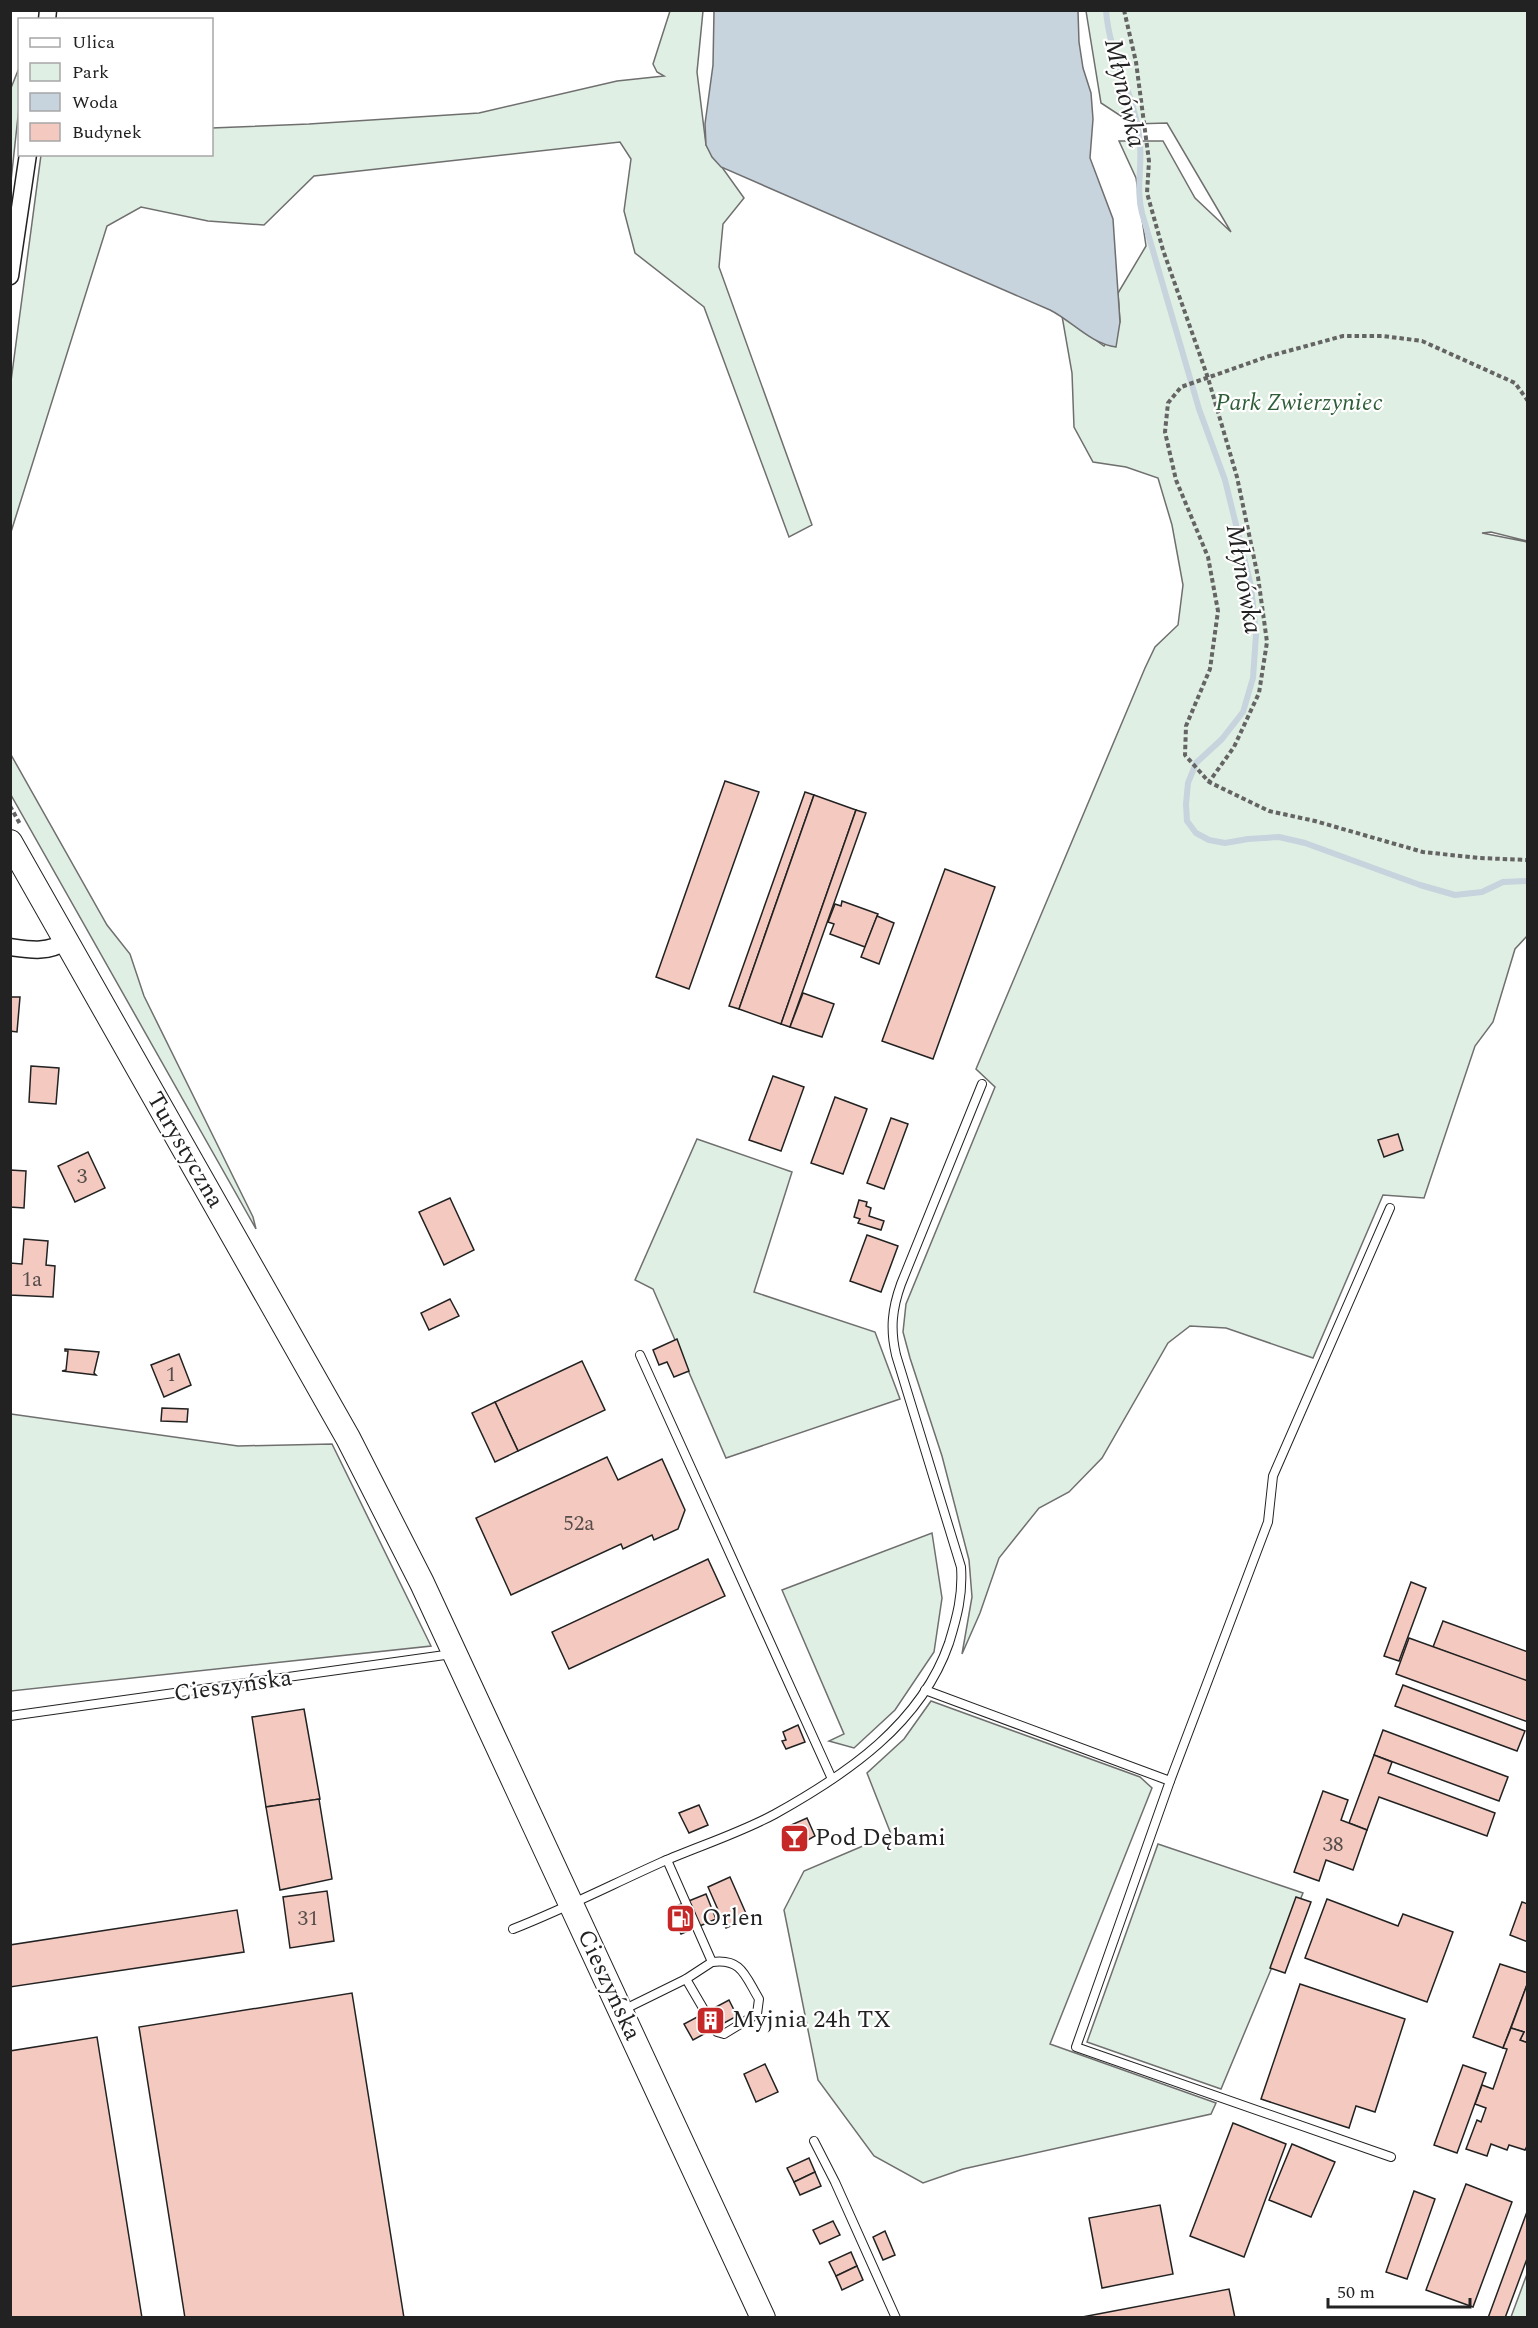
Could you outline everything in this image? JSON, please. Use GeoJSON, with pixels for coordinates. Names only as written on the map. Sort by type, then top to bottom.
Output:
{"type":"FeatureCollection","features":[{"type":"Feature","properties":{"kind":"main road","name":"Turystyczna"},"geometry":{"type":"LineString","coordinates":[[10,842],[359,1459]]}},
{"type":"Feature","properties":{"kind":"main road","name":"Cieszyńska"},"geometry":{"type":"LineString","coordinates":[[359,1459],[455,1653],[763,2318]]}},
{"type":"Feature","properties":{"kind":"street"},"geometry":{"type":"LineString","coordinates":[[10,276],[28,156]]}},
{"type":"Feature","properties":{"kind":"street"},"geometry":{"type":"LineString","coordinates":[[10,947],[44,951],[57,948],[66,942]]}},
{"type":"Feature","properties":{"kind":"lane"},"geometry":{"type":"LineString","coordinates":[[513,1929],[774,1815],[832,1779],[862,1759],[892,1732],[925,1690],[943,1660],[961,1600],[961,1567],[896,1355],[892,1337],[892,1319],[901,1284],[982,1084]]}},
{"type":"Feature","properties":{"kind":"lane"},"geometry":{"type":"LineString","coordinates":[[1390,1208],[1273,1476],[1268,1522],[1170,1781],[1076,2047],[1391,2157]]}},
{"type":"Feature","properties":{"kind":"lane"},"geometry":{"type":"LineString","coordinates":[[640,1355],[832,1779]]}},
{"type":"Feature","properties":{"kind":"lane","name":"Cieszyńska"},"geometry":{"type":"LineString","coordinates":[[10,1716],[447,1656],[455,1653]]}},
{"type":"Feature","properties":{"kind":"lane"},"geometry":{"type":"LineString","coordinates":[[925,1690],[1170,1781]]}},
{"type":"Feature","properties":{"kind":"lane"},"geometry":{"type":"LineString","coordinates":[[667,1860],[712,1962]]}},
{"type":"Feature","properties":{"kind":"lane"},"geometry":{"type":"LineString","coordinates":[[621,2011],[686,1979],[712,1962],[726,1960],[736,1963],[759,1999],[757,2014],[724,2034],[717,2031],[686,1979]]}},
{"type":"Feature","properties":{"kind":"lane"},"geometry":{"type":"LineString","coordinates":[[814,2141],[835,2182],[896,2318]]}},
{"type":"Feature","properties":{"kind":"path"},"geometry":{"type":"LineString","coordinates":[[1124,10],[1136,62],[1149,161],[1147,193],[1163,250],[1208,378],[1237,477],[1258,577],[1267,642],[1259,693],[1234,747],[1209,782]]}},
{"type":"Feature","properties":{"kind":"path"},"geometry":{"type":"LineString","coordinates":[[1527,401],[1515,383],[1422,341],[1383,336],[1342,336],[1266,357],[1181,387],[1168,403],[1165,432],[1176,480],[1208,557],[1218,611],[1210,669],[1186,726],[1185,755],[1209,782],[1269,811],[1315,821],[1423,852],[1527,860]]}},
{"type":"Feature","properties":{"kind":"green space"},"geometry":{"type":"Polygon","coordinates":[[[670,11],[703,11],[697,72],[706,145],[744,198],[723,224],[719,267],[812,525],[789,537],[704,307],[635,253],[624,211],[631,159],[620,142],[314,176],[264,225],[208,221],[141,207],[107,226],[11,532],[11,381],[41,156],[213,156],[213,128],[479,113],[617,81],[664,76],[657,72],[653,64],[670,11]]]}},
{"type":"Feature","properties":{"kind":"green space","name":"Park Zwierzyniec"},"geometry":{"type":"Polygon","coordinates":[[[1086,11],[1527,11],[1527,541],[1491,532],[1482,533],[1527,542],[1527,936],[1515,949],[1493,1022],[1475,1046],[1424,1198],[1383,1195],[1313,1358],[1226,1328],[1190,1326],[1168,1343],[1102,1458],[1069,1492],[1039,1508],[999,1558],[980,1613],[962,1654],[972,1597],[969,1560],[942,1456],[903,1332],[906,1304],[995,1087],[976,1069],[1145,668],[1155,647],[1178,625],[1183,585],[1172,525],[1158,478],[1126,467],[1093,462],[1074,427],[1072,373],[1062,316],[1104,346],[1120,322],[1118,293],[1146,246],[1136,178],[1119,141],[1163,141],[1195,198],[1231,232],[1167,123],[1133,124],[1101,103],[1086,11]]]}},
{"type":"Feature","properties":{"kind":"green space"},"geometry":{"type":"Polygon","coordinates":[[[18,70],[18,116],[11,181],[11,88],[18,70]]]}},
{"type":"Feature","properties":{"kind":"green space"},"geometry":{"type":"Polygon","coordinates":[[[10,753],[107,925],[130,954],[144,996],[253,1217],[256,1229],[11,795],[10,753]]]}},
{"type":"Feature","properties":{"kind":"green space"},"geometry":{"type":"Polygon","coordinates":[[[697,1139],[792,1172],[754,1292],[875,1332],[900,1399],[726,1458],[653,1289],[635,1280],[697,1139]]]}},
{"type":"Feature","properties":{"kind":"green space"},"geometry":{"type":"Polygon","coordinates":[[[11,1414],[238,1446],[332,1444],[431,1646],[11,1691],[11,1414]]]}},
{"type":"Feature","properties":{"kind":"green space"},"geometry":{"type":"Polygon","coordinates":[[[932,1533],[942,1598],[934,1652],[895,1710],[854,1748],[829,1741],[844,1734],[782,1590],[932,1533]]]}},
{"type":"Feature","properties":{"kind":"green space"},"geometry":{"type":"Polygon","coordinates":[[[931,1701],[1140,1777],[1152,1788],[1050,2044],[1216,2103],[1211,2114],[963,2169],[923,2183],[874,2156],[818,2080],[784,1910],[804,1871],[891,1834],[867,1773],[904,1739],[931,1701]]]}},
{"type":"Feature","properties":{"kind":"green space"},"geometry":{"type":"Polygon","coordinates":[[[1158,1844],[1303,1893],[1221,2089],[1087,2042],[1158,1844]]]}},
{"type":"Feature","properties":{"kind":"green space"},"geometry":{"type":"Polygon","coordinates":[[[1527,2274],[1527,2317],[1511,2317],[1527,2274]]]}},
{"type":"Feature","properties":{"kind":"water"},"geometry":{"type":"Polygon","coordinates":[[[714,11],[1078,11],[1083,68],[1091,93],[1093,119],[1090,158],[1113,219],[1120,322],[1116,347],[1098,342],[1050,310],[721,167],[712,157],[706,145],[705,124],[713,65],[714,11]]]}},
{"type":"Feature","properties":{"kind":"building"},"geometry":{"type":"Polygon","coordinates":[[[725,781],[759,792],[689,989],[656,977],[725,781]]]}},
{"type":"Feature","properties":{"kind":"building"},"geometry":{"type":"Polygon","coordinates":[[[805,792],[814,795],[739,1009],[729,1006],[805,792]]]}},
{"type":"Feature","properties":{"kind":"building"},"geometry":{"type":"Polygon","coordinates":[[[814,795],[856,810],[781,1024],[739,1009],[814,795]]]}},
{"type":"Feature","properties":{"kind":"building"},"geometry":{"type":"Polygon","coordinates":[[[856,810],[866,813],[790,1027],[781,1024],[856,810]]]}},
{"type":"Feature","properties":{"kind":"building"},"geometry":{"type":"Polygon","coordinates":[[[945,869],[995,887],[933,1059],[882,1041],[945,869]]]}},
{"type":"Feature","properties":{"kind":"building"},"geometry":{"type":"Polygon","coordinates":[[[842,901],[878,914],[865,947],[830,934],[834,924],[828,922],[835,904],[841,906],[842,901]]]}},
{"type":"Feature","properties":{"kind":"building"},"geometry":{"type":"Polygon","coordinates":[[[877,916],[894,923],[879,964],[861,957],[877,916]]]}},
{"type":"Feature","properties":{"kind":"building"},"geometry":{"type":"Polygon","coordinates":[[[803,993],[834,1004],[822,1037],[790,1027],[803,993]]]}},
{"type":"Feature","properties":{"kind":"building"},"geometry":{"type":"Polygon","coordinates":[[[10,997],[20,997],[17,1032],[10,1031],[10,997]]]}},
{"type":"Feature","properties":{"kind":"building"},"geometry":{"type":"Polygon","coordinates":[[[31,1066],[59,1068],[56,1104],[29,1102],[31,1066]]]}},
{"type":"Feature","properties":{"kind":"building"},"geometry":{"type":"Polygon","coordinates":[[[773,1076],[804,1087],[781,1151],[749,1140],[773,1076]]]}},
{"type":"Feature","properties":{"kind":"building"},"geometry":{"type":"Polygon","coordinates":[[[835,1097],[867,1109],[843,1174],[811,1163],[835,1097]]]}},
{"type":"Feature","properties":{"kind":"building"},"geometry":{"type":"Polygon","coordinates":[[[891,1118],[908,1124],[884,1189],[867,1183],[891,1118]]]}},
{"type":"Feature","properties":{"kind":"building"},"geometry":{"type":"Polygon","coordinates":[[[1398,1134],[1403,1150],[1384,1157],[1378,1140],[1398,1134]]]}},
{"type":"Feature","properties":{"kind":"building"},"geometry":{"type":"Polygon","coordinates":[[[88,1152],[105,1188],[75,1202],[58,1166],[88,1152]]]}},
{"type":"Feature","properties":{"kind":"building"},"geometry":{"type":"Polygon","coordinates":[[[10,1170],[26,1171],[24,1208],[10,1207],[10,1170]]]}},
{"type":"Feature","properties":{"kind":"building"},"geometry":{"type":"Polygon","coordinates":[[[450,1198],[474,1250],[444,1265],[419,1212],[450,1198]]]}},
{"type":"Feature","properties":{"kind":"building"},"geometry":{"type":"Polygon","coordinates":[[[859,1200],[867,1202],[866,1206],[871,1208],[869,1216],[884,1221],[881,1230],[858,1223],[860,1219],[854,1217],[859,1200]]]}},
{"type":"Feature","properties":{"kind":"building"},"geometry":{"type":"Polygon","coordinates":[[[867,1235],[898,1246],[881,1292],[850,1281],[867,1235]]]}},
{"type":"Feature","properties":{"kind":"building"},"geometry":{"type":"Polygon","coordinates":[[[24,1239],[48,1241],[46,1265],[55,1266],[53,1297],[10,1295],[10,1263],[22,1264],[24,1239]]]}},
{"type":"Feature","properties":{"kind":"building"},"geometry":{"type":"Polygon","coordinates":[[[450,1299],[459,1316],[429,1330],[421,1313],[450,1299]]]}},
{"type":"Feature","properties":{"kind":"building"},"geometry":{"type":"Polygon","coordinates":[[[677,1339],[689,1371],[674,1377],[667,1362],[659,1365],[653,1350],[677,1339]]]}},
{"type":"Feature","properties":{"kind":"building"},"geometry":{"type":"Polygon","coordinates":[[[65,1349],[99,1352],[94,1373],[96,1375],[62,1371],[66,1370],[68,1351],[65,1349]]]}},
{"type":"Feature","properties":{"kind":"building"},"geometry":{"type":"Polygon","coordinates":[[[179,1354],[191,1385],[164,1397],[151,1365],[179,1354]]]}},
{"type":"Feature","properties":{"kind":"building"},"geometry":{"type":"Polygon","coordinates":[[[582,1361],[605,1410],[518,1451],[495,1402],[582,1361]]]}},
{"type":"Feature","properties":{"kind":"building"},"geometry":{"type":"Polygon","coordinates":[[[495,1402],[518,1451],[495,1462],[472,1413],[495,1402]]]}},
{"type":"Feature","properties":{"kind":"building"},"geometry":{"type":"Polygon","coordinates":[[[162,1408],[188,1409],[187,1422],[161,1421],[162,1408]]]}},
{"type":"Feature","properties":{"kind":"building"},"geometry":{"type":"Polygon","coordinates":[[[607,1457],[618,1480],[662,1459],[685,1510],[678,1529],[654,1540],[652,1535],[623,1549],[621,1544],[511,1595],[476,1518],[607,1457]]]}},
{"type":"Feature","properties":{"kind":"building"},"geometry":{"type":"Polygon","coordinates":[[[708,1559],[725,1596],[569,1669],[552,1632],[708,1559]]]}},
{"type":"Feature","properties":{"kind":"building"},"geometry":{"type":"Polygon","coordinates":[[[1411,1582],[1426,1588],[1399,1661],[1384,1656],[1411,1582]]]}},
{"type":"Feature","properties":{"kind":"building"},"geometry":{"type":"Polygon","coordinates":[[[1443,1621],[1528,1652],[1528,1682],[1433,1647],[1443,1621]]]}},
{"type":"Feature","properties":{"kind":"building"},"geometry":{"type":"Polygon","coordinates":[[[1409,1638],[1528,1681],[1528,1722],[1396,1674],[1409,1638]]]}},
{"type":"Feature","properties":{"kind":"building"},"geometry":{"type":"Polygon","coordinates":[[[1403,1685],[1525,1731],[1517,1751],[1395,1706],[1403,1685]]]}},
{"type":"Feature","properties":{"kind":"building"},"geometry":{"type":"Polygon","coordinates":[[[304,1709],[320,1799],[266,1807],[252,1717],[304,1709]]]}},
{"type":"Feature","properties":{"kind":"building"},"geometry":{"type":"Polygon","coordinates":[[[798,1725],[805,1742],[786,1749],[782,1741],[786,1740],[783,1732],[798,1725]]]}},
{"type":"Feature","properties":{"kind":"building"},"geometry":{"type":"Polygon","coordinates":[[[1383,1730],[1508,1777],[1499,1801],[1374,1755],[1383,1730]]]}},
{"type":"Feature","properties":{"kind":"building"},"geometry":{"type":"Polygon","coordinates":[[[1374,1755],[1392,1762],[1388,1773],[1495,1813],[1487,1836],[1379,1797],[1367,1830],[1349,1823],[1374,1755]]]}},
{"type":"Feature","properties":{"kind":"building"},"geometry":{"type":"Polygon","coordinates":[[[1323,1791],[1348,1800],[1341,1820],[1367,1830],[1353,1870],[1326,1860],[1319,1881],[1294,1872],[1323,1791]]]}},
{"type":"Feature","properties":{"kind":"building"},"geometry":{"type":"Polygon","coordinates":[[[319,1799],[332,1879],[280,1890],[266,1807],[319,1799]]]}},
{"type":"Feature","properties":{"kind":"building"},"geometry":{"type":"Polygon","coordinates":[[[699,1805],[708,1825],[689,1833],[679,1813],[699,1805]]]}},
{"type":"Feature","properties":{"kind":"building"},"geometry":{"type":"Polygon","coordinates":[[[807,1818],[815,1836],[792,1849],[782,1829],[807,1818]]]}},
{"type":"Feature","properties":{"kind":"building"},"geometry":{"type":"Polygon","coordinates":[[[730,1877],[748,1918],[726,1928],[708,1887],[730,1877]]]}},
{"type":"Feature","properties":{"kind":"building"},"geometry":{"type":"Polygon","coordinates":[[[327,1891],[334,1941],[290,1948],[283,1897],[327,1891]]]}},
{"type":"Feature","properties":{"kind":"building"},"geometry":{"type":"Polygon","coordinates":[[[706,1894],[716,1919],[681,1934],[669,1909],[706,1894]]]}},
{"type":"Feature","properties":{"kind":"building"},"geometry":{"type":"Polygon","coordinates":[[[1296,1897],[1311,1902],[1285,1973],[1270,1968],[1296,1897]]]}},
{"type":"Feature","properties":{"kind":"building"},"geometry":{"type":"Polygon","coordinates":[[[1327,1899],[1398,1926],[1403,1914],[1453,1932],[1427,2002],[1305,1958],[1327,1899]]]}},
{"type":"Feature","properties":{"kind":"building"},"geometry":{"type":"Polygon","coordinates":[[[1522,1902],[1528,1904],[1528,1942],[1510,1935],[1522,1902]]]}},
{"type":"Feature","properties":{"kind":"building"},"geometry":{"type":"Polygon","coordinates":[[[237,1910],[244,1952],[10,1987],[10,1945],[237,1910]]]}},
{"type":"Feature","properties":{"kind":"building"},"geometry":{"type":"Polygon","coordinates":[[[1500,1964],[1528,1973],[1528,1982],[1503,2048],[1473,2037],[1500,1964]]]}},
{"type":"Feature","properties":{"kind":"building"},"geometry":{"type":"Polygon","coordinates":[[[1528,1982],[1528,2043],[1520,2040],[1524,2032],[1511,2028],[1528,1982]]]}},
{"type":"Feature","properties":{"kind":"building"},"geometry":{"type":"Polygon","coordinates":[[[1300,1984],[1405,2019],[1375,2112],[1356,2106],[1349,2128],[1261,2099],[1300,1984]]]}},
{"type":"Feature","properties":{"kind":"building"},"geometry":{"type":"Polygon","coordinates":[[[352,1993],[404,2318],[185,2318],[139,2027],[352,1993]]]}},
{"type":"Feature","properties":{"kind":"building","name":"Myjnia 24h TX"},"geometry":{"type":"Polygon","coordinates":[[[729,2000],[737,2016],[693,2040],[684,2024],[729,2000]]]}},
{"type":"Feature","properties":{"kind":"building"},"geometry":{"type":"Polygon","coordinates":[[[1511,2028],[1524,2032],[1520,2040],[1528,2043],[1528,2144],[1525,2150],[1509,2145],[1507,2150],[1491,2144],[1487,2156],[1466,2149],[1477,2120],[1481,2122],[1486,2108],[1475,2104],[1482,2085],[1493,2089],[1507,2049],[1503,2048],[1511,2028]]]}},
{"type":"Feature","properties":{"kind":"building"},"geometry":{"type":"Polygon","coordinates":[[[97,2037],[142,2318],[10,2318],[10,2051],[97,2037]]]}},
{"type":"Feature","properties":{"kind":"building"},"geometry":{"type":"Polygon","coordinates":[[[765,2064],[778,2092],[756,2102],[744,2074],[765,2064]]]}},
{"type":"Feature","properties":{"kind":"building"},"geometry":{"type":"Polygon","coordinates":[[[1463,2065],[1486,2073],[1457,2153],[1434,2145],[1463,2065]]]}},
{"type":"Feature","properties":{"kind":"building"},"geometry":{"type":"Polygon","coordinates":[[[1233,2123],[1286,2144],[1244,2257],[1190,2236],[1233,2123]]]}},
{"type":"Feature","properties":{"kind":"building"},"geometry":{"type":"Polygon","coordinates":[[[1292,2144],[1335,2162],[1311,2217],[1269,2200],[1292,2144]]]}},
{"type":"Feature","properties":{"kind":"building"},"geometry":{"type":"Polygon","coordinates":[[[809,2158],[815,2172],[794,2182],[787,2168],[809,2158]]]}},
{"type":"Feature","properties":{"kind":"building"},"geometry":{"type":"Polygon","coordinates":[[[815,2172],[821,2186],[800,2195],[794,2182],[815,2172]]]}},
{"type":"Feature","properties":{"kind":"building"},"geometry":{"type":"Polygon","coordinates":[[[1466,2184],[1512,2202],[1473,2307],[1426,2290],[1466,2184]]]}},
{"type":"Feature","properties":{"kind":"building"},"geometry":{"type":"Polygon","coordinates":[[[1414,2191],[1435,2199],[1407,2279],[1386,2272],[1414,2191]]]}},
{"type":"Feature","properties":{"kind":"building"},"geometry":{"type":"Polygon","coordinates":[[[1160,2205],[1173,2274],[1102,2288],[1089,2218],[1160,2205]]]}},
{"type":"Feature","properties":{"kind":"building"},"geometry":{"type":"Polygon","coordinates":[[[1528,2209],[1528,2256],[1505,2318],[1488,2318],[1528,2209]]]}},
{"type":"Feature","properties":{"kind":"building"},"geometry":{"type":"Polygon","coordinates":[[[833,2221],[840,2235],[820,2244],[813,2230],[833,2221]]]}},
{"type":"Feature","properties":{"kind":"building"},"geometry":{"type":"Polygon","coordinates":[[[885,2231],[895,2255],[883,2260],[873,2237],[885,2231]]]}},
{"type":"Feature","properties":{"kind":"building"},"geometry":{"type":"Polygon","coordinates":[[[851,2252],[857,2266],[836,2276],[829,2262],[851,2252]]]}},
{"type":"Feature","properties":{"kind":"building"},"geometry":{"type":"Polygon","coordinates":[[[857,2266],[863,2280],[842,2290],[836,2276],[857,2266]]]}},
{"type":"Feature","properties":{"kind":"building"},"geometry":{"type":"Polygon","coordinates":[[[1229,2289],[1235,2318],[1077,2318],[1229,2289]]]}},
{"type":"Feature","properties":{"kind":"waterway","name":"Młynówka"},"geometry":{"type":"LineString","coordinates":[[1106,10],[1112,44],[1138,127],[1139,196],[1142,213],[1199,409],[1225,480],[1251,586],[1256,635],[1253,678],[1243,712],[1222,739],[1196,763],[1188,783],[1187,821],[1196,833],[1209,840],[1225,843],[1279,837],[1305,843],[1420,885],[1455,895],[1482,892],[1503,882],[1528,881]]}},
{"type":"Feature","properties":{"kind":"place","name":"Pod Dębami"},"geometry":{"type":"Point","coordinates":[794,1838]}},
{"type":"Feature","properties":{"kind":"place","name":"Orlen"},"geometry":{"type":"Point","coordinates":[681,1918]}},
{"type":"Feature","properties":{"kind":"place","name":"Myjnia 24h TX"},"geometry":{"type":"Point","coordinates":[711,2020]}}]}
